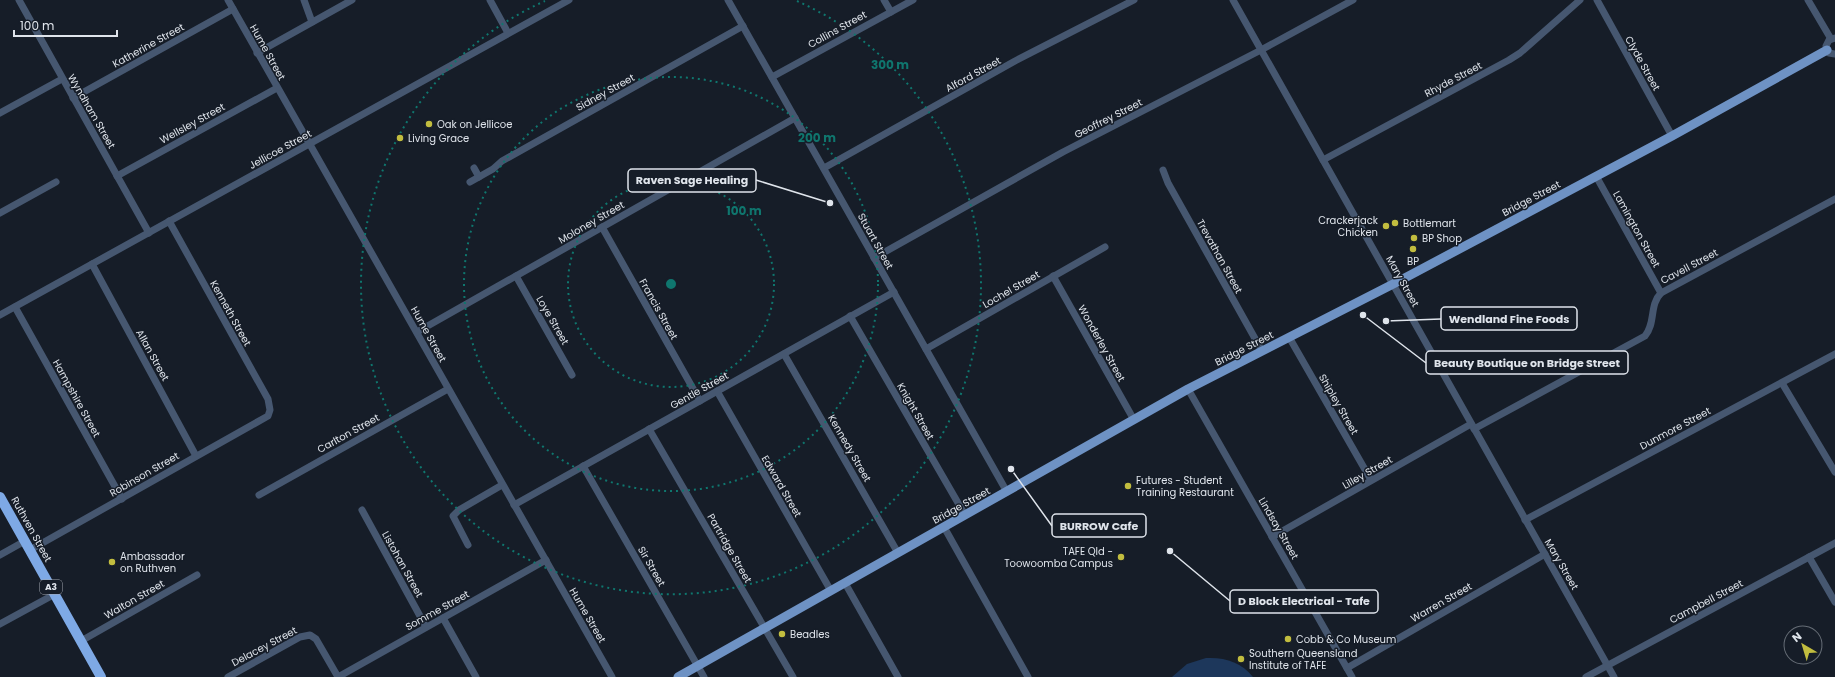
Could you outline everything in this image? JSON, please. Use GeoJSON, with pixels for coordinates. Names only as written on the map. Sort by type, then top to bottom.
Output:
{"type":"FeatureCollection","features":[{"type":"Feature","properties":{"kind":"highway","name":"Ruthven Street"},"geometry":{"type":"LineString","coordinates":[[0,497],[101,677]]}},
{"type":"Feature","properties":{"kind":"main road","name":"Bridge Street"},"geometry":{"type":"LineString","coordinates":[[678,677],[1188,389],[1393,284],[1831,52]]}},
{"type":"Feature","properties":{"kind":"street","name":"Wyndham Street"},"geometry":{"type":"LineString","coordinates":[[19,0],[148,233]]}},
{"type":"Feature","properties":{"kind":"street","name":"Hume Street"},"geometry":{"type":"LineString","coordinates":[[228,0],[612,677]]}},
{"type":"Feature","properties":{"kind":"street"},"geometry":{"type":"LineString","coordinates":[[304,0],[312,22]]}},
{"type":"Feature","properties":{"kind":"street"},"geometry":{"type":"LineString","coordinates":[[257,53],[352,0]]}},
{"type":"Feature","properties":{"kind":"street"},"geometry":{"type":"LineString","coordinates":[[490,0],[508,33]]}},
{"type":"Feature","properties":{"kind":"street","name":"Jellicoe Street"},"geometry":{"type":"LineString","coordinates":[[0,315],[569,0]]}},
{"type":"Feature","properties":{"kind":"street","name":"Stuart Street"},"geometry":{"type":"LineString","coordinates":[[728,0],[1007,492]]}},
{"type":"Feature","properties":{"kind":"street"},"geometry":{"type":"LineString","coordinates":[[884,0],[891,12]]}},
{"type":"Feature","properties":{"kind":"street","name":"Collins Street"},"geometry":{"type":"LineString","coordinates":[[772,77],[913,0]]}},
{"type":"Feature","properties":{"kind":"street","name":"Alford Street"},"geometry":{"type":"LineString","coordinates":[[824,168],[1015,61],[1134,0]]}},
{"type":"Feature","properties":{"kind":"street","name":"Mary Street"},"geometry":{"type":"LineString","coordinates":[[1233,0],[1614,677]]}},
{"type":"Feature","properties":{"kind":"street","name":"Geoffrey Street"},"geometry":{"type":"LineString","coordinates":[[874,258],[1063,152],[1261,50],[1353,0]]}},
{"type":"Feature","properties":{"kind":"street","name":"Rhyde Street"},"geometry":{"type":"LineString","coordinates":[[1324,160],[1514,57],[1580,0]]}},
{"type":"Feature","properties":{"kind":"street","name":"Clyde Street"},"geometry":{"type":"LineString","coordinates":[[1597,0],[1672,136]]}},
{"type":"Feature","properties":{"kind":"street"},"geometry":{"type":"LineString","coordinates":[[1808,0],[1833,39],[1827,44],[1831,52]]}},
{"type":"Feature","properties":{"kind":"street","name":"Katherine Street"},"geometry":{"type":"LineString","coordinates":[[73,98],[233,9]]}},
{"type":"Feature","properties":{"kind":"street","name":"Sidney Street"},"geometry":{"type":"LineString","coordinates":[[470,182],[502,161],[743,26]]}},
{"type":"Feature","properties":{"kind":"street"},"geometry":{"type":"LineString","coordinates":[[0,113],[62,79]]}},
{"type":"Feature","properties":{"kind":"street","name":"Wellsley Street"},"geometry":{"type":"LineString","coordinates":[[117,176],[277,88]]}},
{"type":"Feature","properties":{"kind":"street","name":"Moloney Street"},"geometry":{"type":"LineString","coordinates":[[417,332],[795,118]]}},
{"type":"Feature","properties":{"kind":"street"},"geometry":{"type":"LineString","coordinates":[[474,168],[479,177]]}},
{"type":"Feature","properties":{"kind":"street","name":"Trevathan Street"},"geometry":{"type":"LineString","coordinates":[[1163,170],[1168,183],[1262,351]]}},
{"type":"Feature","properties":{"kind":"street","name":"Lamington Street"},"geometry":{"type":"LineString","coordinates":[[1596,176],[1661,293]]}},
{"type":"Feature","properties":{"kind":"street"},"geometry":{"type":"LineString","coordinates":[[0,213],[56,182]]}},
{"type":"Feature","properties":{"kind":"street","name":"Cavell Street"},"geometry":{"type":"LineString","coordinates":[[1473,426],[1645,336],[1652,325],[1654,304],[1661,293],[1835,199]]}},
{"type":"Feature","properties":{"kind":"street","name":"Kenneth Street"},"geometry":{"type":"LineString","coordinates":[[169,221],[268,399],[270,410],[268,416]]}},
{"type":"Feature","properties":{"kind":"street","name":"Francis Street"},"geometry":{"type":"LineString","coordinates":[[602,227],[700,401]]}},
{"type":"Feature","properties":{"kind":"street","name":"Lochel Street"},"geometry":{"type":"LineString","coordinates":[[926,349],[1105,247]]}},
{"type":"Feature","properties":{"kind":"street","name":"Allan Street"},"geometry":{"type":"LineString","coordinates":[[92,264],[196,456]]}},
{"type":"Feature","properties":{"kind":"street","name":"Loye Street"},"geometry":{"type":"LineString","coordinates":[[516,276],[572,375]]}},
{"type":"Feature","properties":{"kind":"street","name":"Wonderley Street"},"geometry":{"type":"LineString","coordinates":[[1053,276],[1134,420]]}},
{"type":"Feature","properties":{"kind":"street","name":"Gentle Street"},"geometry":{"type":"LineString","coordinates":[[514,505],[894,292]]}},
{"type":"Feature","properties":{"kind":"street","name":"Hampshire Street"},"geometry":{"type":"LineString","coordinates":[[15,307],[122,499]]}},
{"type":"Feature","properties":{"kind":"street","name":"Knight Street"},"geometry":{"type":"LineString","coordinates":[[850,316],[965,515]]}},
{"type":"Feature","properties":{"kind":"street","name":"Shipley Street"},"geometry":{"type":"LineString","coordinates":[[1290,337],[1372,480]]}},
{"type":"Feature","properties":{"kind":"street","name":"Kennedy Street"},"geometry":{"type":"LineString","coordinates":[[784,354],[898,553]]}},
{"type":"Feature","properties":{"kind":"street","name":"Dunmore Street"},"geometry":{"type":"LineString","coordinates":[[1525,520],[1835,354]]}},
{"type":"Feature","properties":{"kind":"street"},"geometry":{"type":"LineString","coordinates":[[1782,383],[1835,472]]}},
{"type":"Feature","properties":{"kind":"street","name":"Carlton Street"},"geometry":{"type":"LineString","coordinates":[[259,495],[448,388]]}},
{"type":"Feature","properties":{"kind":"street","name":"Lindsay Street"},"geometry":{"type":"LineString","coordinates":[[1188,389],[1352,677]]}},
{"type":"Feature","properties":{"kind":"street","name":"Edward Street"},"geometry":{"type":"LineString","coordinates":[[717,391],[831,591]]}},
{"type":"Feature","properties":{"kind":"street","name":"Robinson Street"},"geometry":{"type":"LineString","coordinates":[[30,550],[268,416]]}},
{"type":"Feature","properties":{"kind":"street","name":"Lilley Street"},"geometry":{"type":"LineString","coordinates":[[1272,537],[1372,480],[1473,426]]}},
{"type":"Feature","properties":{"kind":"street","name":"Partridge Street"},"geometry":{"type":"LineString","coordinates":[[649,429],[793,677]]}},
{"type":"Feature","properties":{"kind":"street","name":"Sir Street"},"geometry":{"type":"LineString","coordinates":[[583,466],[704,677]]}},
{"type":"Feature","properties":{"kind":"street"},"geometry":{"type":"LineString","coordinates":[[468,545],[453,516],[459,510],[502,485]]}},
{"type":"Feature","properties":{"kind":"street","name":"Listohan Street"},"geometry":{"type":"LineString","coordinates":[[362,510],[426,627]]}},
{"type":"Feature","properties":{"kind":"street"},"geometry":{"type":"LineString","coordinates":[[944,527],[1028,677]]}},
{"type":"Feature","properties":{"kind":"street"},"geometry":{"type":"LineString","coordinates":[[0,555],[25,541]]}},
{"type":"Feature","properties":{"kind":"street","name":"Campbell Street"},"geometry":{"type":"LineString","coordinates":[[1586,677],[1835,543]]}},
{"type":"Feature","properties":{"kind":"street","name":"Warren Street"},"geometry":{"type":"LineString","coordinates":[[1347,668],[1545,554]]}},
{"type":"Feature","properties":{"kind":"street"},"geometry":{"type":"LineString","coordinates":[[1810,557],[1835,602]]}},
{"type":"Feature","properties":{"kind":"street","name":"Somme Street"},"geometry":{"type":"LineString","coordinates":[[338,677],[546,560]]}},
{"type":"Feature","properties":{"kind":"street","name":"Walton Street"},"geometry":{"type":"LineString","coordinates":[[81,641],[197,575]]}},
{"type":"Feature","properties":{"kind":"street"},"geometry":{"type":"LineString","coordinates":[[845,583],[898,677]]}},
{"type":"Feature","properties":{"kind":"street"},"geometry":{"type":"LineString","coordinates":[[0,624],[55,594]]}},
{"type":"Feature","properties":{"kind":"street"},"geometry":{"type":"LineString","coordinates":[[443,618],[476,677]]}},
{"type":"Feature","properties":{"kind":"street","name":"Delacey Street"},"geometry":{"type":"LineString","coordinates":[[228,677],[300,637],[310,635],[318,642],[338,677]]}},
{"type":"Feature","properties":{"kind":"shaded area"},"geometry":{"type":"Polygon","coordinates":[[[1206,658],[1220,658],[1238,664],[1253,677],[1172,677],[1187,664],[1206,658]]]}},
{"type":"Feature","properties":{"kind":"place","name":"Oak on Jellicoe"},"geometry":{"type":"Point","coordinates":[429,124]}},
{"type":"Feature","properties":{"kind":"place","name":"Living Grace"},"geometry":{"type":"Point","coordinates":[400,138]}},
{"type":"Feature","properties":{"kind":"place","name":"Raven Sage Healing"},"geometry":{"type":"Point","coordinates":[830,203]}},
{"type":"Feature","properties":{"kind":"place","name":"Bottlemart"},"geometry":{"type":"Point","coordinates":[1395,223]}},
{"type":"Feature","properties":{"kind":"place","name":"Crackerjack Chicken"},"geometry":{"type":"Point","coordinates":[1386,226]}},
{"type":"Feature","properties":{"kind":"place","name":"BP Shop"},"geometry":{"type":"Point","coordinates":[1414,238]}},
{"type":"Feature","properties":{"kind":"place","name":"BP"},"geometry":{"type":"Point","coordinates":[1413,249]}},
{"type":"Feature","properties":{"kind":"place","name":"Beauty Boutique on Bridge Street"},"geometry":{"type":"Point","coordinates":[1363,315]}},
{"type":"Feature","properties":{"kind":"place","name":"Wendland Fine Foods"},"geometry":{"type":"Point","coordinates":[1386,321]}},
{"type":"Feature","properties":{"kind":"place","name":"BURROW Cafe"},"geometry":{"type":"Point","coordinates":[1011,469]}},
{"type":"Feature","properties":{"kind":"place","name":"Futures - Student Training Restaurant"},"geometry":{"type":"Point","coordinates":[1128,486]}},
{"type":"Feature","properties":{"kind":"place","name":"D Block Electrical - Tafe"},"geometry":{"type":"Point","coordinates":[1170,551]}},
{"type":"Feature","properties":{"kind":"place","name":"TAFE Qld - Toowoomba Campus"},"geometry":{"type":"Point","coordinates":[1121,557]}},
{"type":"Feature","properties":{"kind":"place","name":"Ambassador on Ruthven"},"geometry":{"type":"Point","coordinates":[112,562]}},
{"type":"Feature","properties":{"kind":"place","name":"Beadles"},"geometry":{"type":"Point","coordinates":[782,634]}},
{"type":"Feature","properties":{"kind":"place","name":"Cobb & Co Museum"},"geometry":{"type":"Point","coordinates":[1288,639]}},
{"type":"Feature","properties":{"kind":"place","name":"Southern Queensland Institute of TAFE"},"geometry":{"type":"Point","coordinates":[1241,659]}}]}
